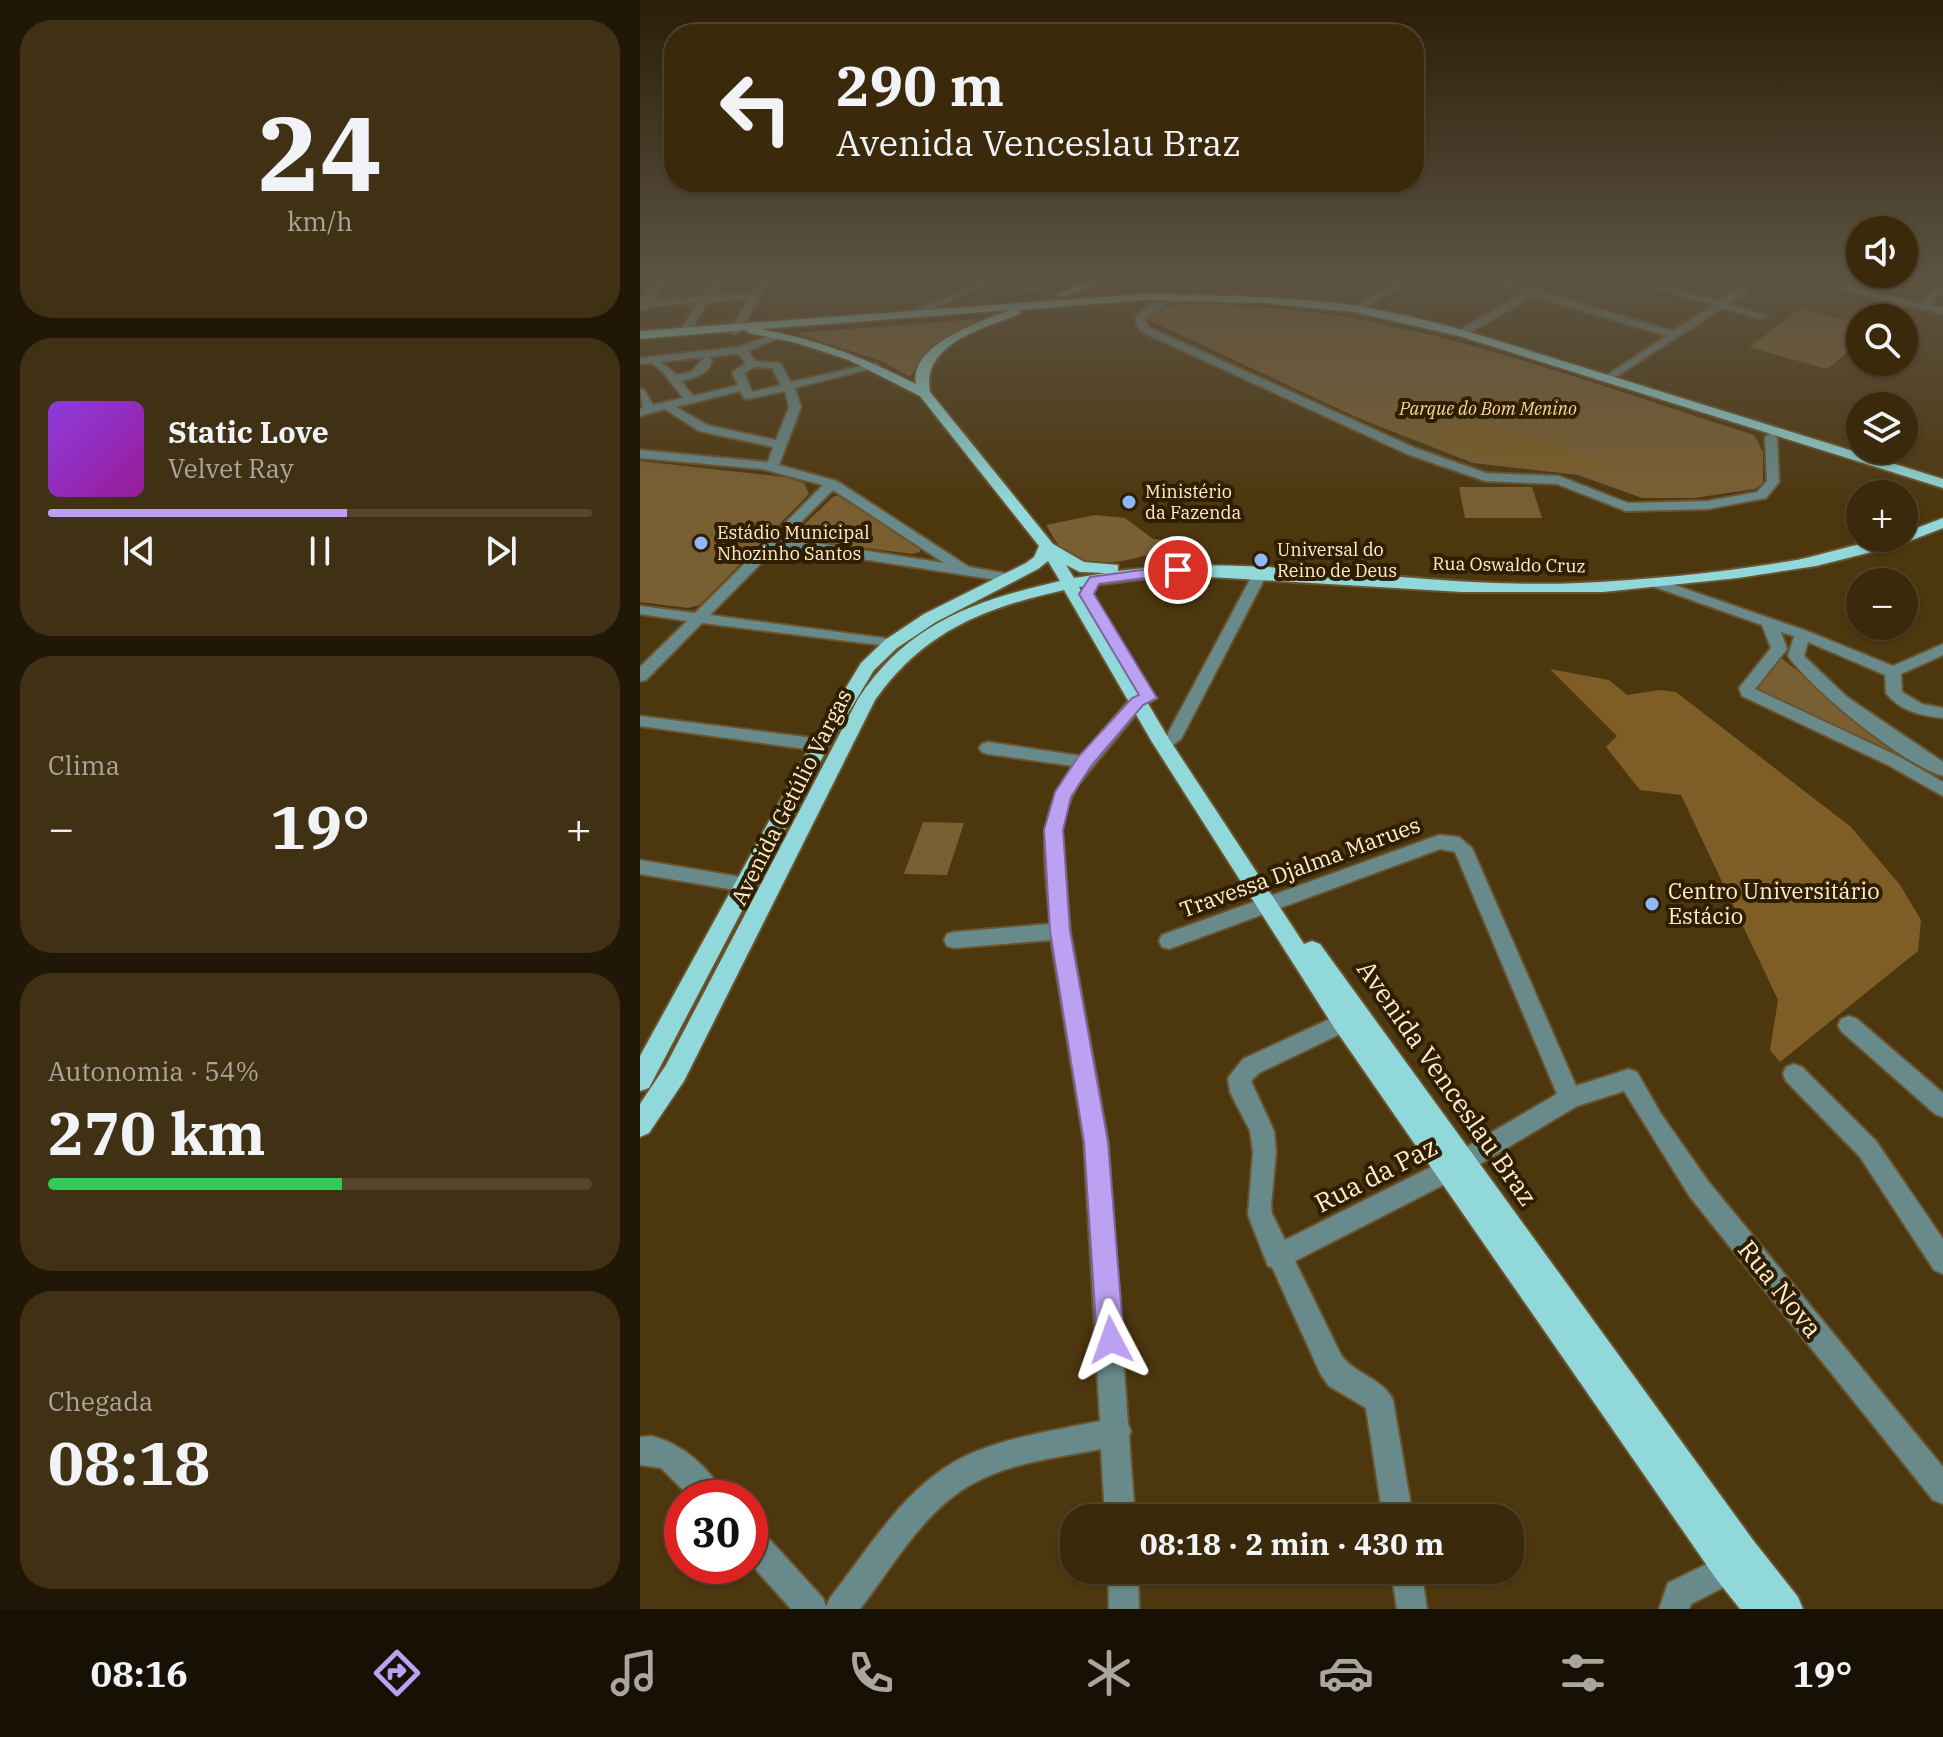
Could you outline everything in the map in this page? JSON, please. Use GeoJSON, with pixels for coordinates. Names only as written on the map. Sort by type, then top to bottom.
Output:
{"type":"FeatureCollection","features":[{"type":"Feature","properties":{"kind":"main road"},"geometry":{"type":"LineString","coordinates":[[841,355],[875,366],[924,393],[1047,546],[1080,567],[1176,570]]}},
{"type":"Feature","properties":{"kind":"main road"},"geometry":{"type":"LineString","coordinates":[[924,393],[921,376],[934,355]]}},
{"type":"Feature","properties":{"kind":"main road"},"geometry":{"type":"LineString","coordinates":[[1510,355],[1943,491]]}},
{"type":"Feature","properties":{"kind":"main road"},"geometry":{"type":"LineString","coordinates":[[1532,355],[1943,484]]}},
{"type":"Feature","properties":{"kind":"main road","name":"Rua Oswaldo Cruz"},"geometry":{"type":"LineString","coordinates":[[1068,586],[1176,570],[1485,588],[1559,589],[1657,583],[1851,554],[1916,535],[1943,523]]}},
{"type":"Feature","properties":{"kind":"main road","name":"Avenida Getúlio Vargas"},"geometry":{"type":"LineString","coordinates":[[640,1080],[820,745],[867,667],[891,644],[930,618],[1036,563],[1047,546]]}},
{"type":"Feature","properties":{"kind":"main road","name":"Avenida Venceslau Braz"},"geometry":{"type":"LineString","coordinates":[[1047,546],[1068,586],[1350,1019],[1729,1568],[1761,1609]]}},
{"type":"Feature","properties":{"kind":"main road","name":"Avenida Venceslau Braz"},"geometry":{"type":"LineString","coordinates":[[1095,580],[1086,594],[1143,700]]}},
{"type":"Feature","properties":{"kind":"main road","name":"Avenida Getúlio Vargas"},"geometry":{"type":"LineString","coordinates":[[640,1125],[675,1073],[867,699],[903,654],[942,627],[971,613],[1068,586]]}},
{"type":"Feature","properties":{"kind":"main road"},"geometry":{"type":"LineString","coordinates":[[805,819],[807,798],[831,750],[820,745]]}},
{"type":"Feature","properties":{"kind":"main road","name":"Avenida Venceslau Braz"},"geometry":{"type":"LineString","coordinates":[[1454,1166],[1786,1609]]}},
{"type":"Feature","properties":{"kind":"street"},"geometry":{"type":"LineString","coordinates":[[646,365],[709,355]]}},
{"type":"Feature","properties":{"kind":"street"},"geometry":{"type":"LineString","coordinates":[[745,355],[752,364]]}},
{"type":"Feature","properties":{"kind":"street"},"geometry":{"type":"LineString","coordinates":[[1201,355],[1411,451],[1485,477],[1559,480],[1632,508],[1708,505],[1757,496],[1768,490],[1774,479],[1771,437]]}},
{"type":"Feature","properties":{"kind":"street"},"geometry":{"type":"LineString","coordinates":[[1608,379],[1644,355]]}},
{"type":"Feature","properties":{"kind":"street"},"geometry":{"type":"LineString","coordinates":[[676,379],[700,371],[707,360]]}},
{"type":"Feature","properties":{"kind":"street"},"geometry":{"type":"LineString","coordinates":[[772,467],[795,407],[788,389],[776,365],[752,364],[738,372],[748,396],[754,397],[788,389],[875,366]]}},
{"type":"Feature","properties":{"kind":"street"},"geometry":{"type":"LineString","coordinates":[[646,365],[676,379],[690,400]]}},
{"type":"Feature","properties":{"kind":"street"},"geometry":{"type":"LineString","coordinates":[[640,392],[645,411],[743,387]]}},
{"type":"Feature","properties":{"kind":"street"},"geometry":{"type":"LineString","coordinates":[[667,405],[680,417],[728,436],[779,444]]}},
{"type":"Feature","properties":{"kind":"street"},"geometry":{"type":"LineString","coordinates":[[640,454],[772,467],[832,484],[965,571]]}},
{"type":"Feature","properties":{"kind":"street"},"geometry":{"type":"LineString","coordinates":[[640,676],[832,484]]}},
{"type":"Feature","properties":{"kind":"street"},"geometry":{"type":"LineString","coordinates":[[775,541],[1010,578]]}},
{"type":"Feature","properties":{"kind":"street"},"geometry":{"type":"LineString","coordinates":[[1167,740],[1235,625],[1260,574]]}},
{"type":"Feature","properties":{"kind":"street"},"geometry":{"type":"LineString","coordinates":[[1657,583],[1802,634],[1893,672],[1943,649]]}},
{"type":"Feature","properties":{"kind":"street"},"geometry":{"type":"LineString","coordinates":[[640,610],[891,644]]}},
{"type":"Feature","properties":{"kind":"street"},"geometry":{"type":"LineString","coordinates":[[1769,624],[1779,649],[1747,688],[1748,692],[1894,761],[1943,790]]}},
{"type":"Feature","properties":{"kind":"street"},"geometry":{"type":"LineString","coordinates":[[1802,634],[1796,656],[1801,666],[1910,752],[1943,770]]}},
{"type":"Feature","properties":{"kind":"street"},"geometry":{"type":"LineString","coordinates":[[1893,672],[1894,693],[1902,701],[1920,710],[1943,713]]}},
{"type":"Feature","properties":{"kind":"street"},"geometry":{"type":"LineString","coordinates":[[1120,1504],[1096,1142],[1060,931],[1053,830],[1062,797],[1085,762],[1143,700]]}},
{"type":"Feature","properties":{"kind":"street"},"geometry":{"type":"LineString","coordinates":[[640,721],[820,745]]}},
{"type":"Feature","properties":{"kind":"street"},"geometry":{"type":"LineString","coordinates":[[988,748],[1085,762]]}},
{"type":"Feature","properties":{"kind":"street"},"geometry":{"type":"LineString","coordinates":[[1894,761],[1910,752]]}},
{"type":"Feature","properties":{"kind":"street","name":"Travessa Djalma Marues"},"geometry":{"type":"LineString","coordinates":[[1169,941],[1439,842],[1452,842],[1463,848],[1570,1098]]}},
{"type":"Feature","properties":{"kind":"street"},"geometry":{"type":"LineString","coordinates":[[640,867],[747,885]]}},
{"type":"Feature","properties":{"kind":"street"},"geometry":{"type":"LineString","coordinates":[[954,940],[1060,931]]}},
{"type":"Feature","properties":{"kind":"street"},"geometry":{"type":"LineString","coordinates":[[1350,1019],[1251,1066],[1239,1078],[1239,1086],[1261,1130],[1264,1145],[1257,1201],[1277,1257],[1331,1365],[1339,1376],[1374,1395],[1383,1412],[1396,1504]]}},
{"type":"Feature","properties":{"kind":"street"},"geometry":{"type":"LineString","coordinates":[[1849,1025],[1943,1107]]}},
{"type":"Feature","properties":{"kind":"street"},"geometry":{"type":"LineString","coordinates":[[1794,1074],[1868,1149],[1943,1261]]}},
{"type":"Feature","properties":{"kind":"street","name":"Rua da Paz"},"geometry":{"type":"LineString","coordinates":[[1277,1257],[1454,1166],[1570,1098],[1629,1079]]}},
{"type":"Feature","properties":{"kind":"street","name":"Rua Nova"},"geometry":{"type":"LineString","coordinates":[[1629,1079],[1699,1189],[1943,1490]]}},
{"type":"Feature","properties":{"kind":"street"},"geometry":{"type":"LineString","coordinates":[[841,1609],[922,1509],[953,1478],[989,1463],[1117,1431]]}},
{"type":"Feature","properties":{"kind":"street"},"geometry":{"type":"LineString","coordinates":[[640,1451],[661,1451],[671,1455],[694,1480]]}},
{"type":"Feature","properties":{"kind":"street"},"geometry":{"type":"LineString","coordinates":[[768,1561],[812,1609]]}},
{"type":"Feature","properties":{"kind":"street"},"geometry":{"type":"LineString","coordinates":[[1674,1609],[1679,1594],[1729,1568]]}},
{"type":"Feature","properties":{"kind":"street"},"geometry":{"type":"LineString","coordinates":[[1123,1584],[1124,1609]]}},
{"type":"Feature","properties":{"kind":"street"},"geometry":{"type":"LineString","coordinates":[[1408,1584],[1412,1609]]}},
{"type":"Feature","properties":{"kind":"green space"},"geometry":{"type":"Polygon","coordinates":[[[863,355],[924,355],[910,377],[863,355]]]}},
{"type":"Feature","properties":{"kind":"green space","name":"Parque do Bom Menino"},"geometry":{"type":"Polygon","coordinates":[[[1224,355],[1504,355],[1754,435],[1763,452],[1763,483],[1755,489],[1694,498],[1642,498],[1578,475],[1473,463],[1358,418],[1224,355]]]}},
{"type":"Feature","properties":{"kind":"green space"},"geometry":{"type":"Polygon","coordinates":[[[1778,355],[1844,355],[1827,369],[1778,355]]]}},
{"type":"Feature","properties":{"kind":"green space","name":"Estádio Municipal Nhozinho Santos"},"geometry":{"type":"Polygon","coordinates":[[[640,461],[785,477],[804,483],[809,494],[700,605],[688,608],[640,602],[640,461]]]}},
{"type":"Feature","properties":{"kind":"green space"},"geometry":{"type":"Polygon","coordinates":[[[1459,487],[1532,487],[1542,518],[1465,518],[1459,487]]]}},
{"type":"Feature","properties":{"kind":"green space"},"geometry":{"type":"Polygon","coordinates":[[[834,496],[843,496],[920,548],[920,552],[912,554],[795,539],[794,534],[834,496]]]}},
{"type":"Feature","properties":{"kind":"green space"},"geometry":{"type":"Polygon","coordinates":[[[1095,515],[1125,518],[1153,539],[1166,540],[1173,548],[1118,562],[1089,562],[1064,551],[1046,525],[1095,515]]]}},
{"type":"Feature","properties":{"kind":"green space"},"geometry":{"type":"Polygon","coordinates":[[[1779,656],[1892,746],[1891,749],[1881,750],[1753,689],[1779,656]]]}},
{"type":"Feature","properties":{"kind":"green space"},"geometry":{"type":"Polygon","coordinates":[[[923,822],[964,823],[947,875],[904,874],[923,822]]]}},
{"type":"Feature","properties":{"kind":"shaded area"},"geometry":{"type":"Polygon","coordinates":[[[1475,418],[1615,466],[1609,469],[1514,465],[1444,444],[1431,430],[1475,418]]]}},
{"type":"Feature","properties":{"kind":"shaded area"},"geometry":{"type":"Polygon","coordinates":[[[1550,669],[1609,680],[1627,695],[1660,690],[1676,692],[1851,827],[1900,885],[1921,920],[1918,951],[1780,1062],[1770,1050],[1778,1000],[1681,795],[1640,790],[1606,747],[1617,736],[1550,669]]]}},
{"type":"Feature","properties":{"kind":"place","name":"Ministério da Fazenda"},"geometry":{"type":"Point","coordinates":[1129,502]}},
{"type":"Feature","properties":{"kind":"place","name":"Estádio Municipal Nhozinho Santos"},"geometry":{"type":"Point","coordinates":[701,543]}},
{"type":"Feature","properties":{"kind":"place","name":"Universal do Reino de Deus"},"geometry":{"type":"Point","coordinates":[1261,560]}},
{"type":"Feature","properties":{"kind":"place","name":"Centro Universitário Estácio"},"geometry":{"type":"Point","coordinates":[1652,904]}},
{"type":"Feature","properties":{"kind":"route"},"geometry":{"type":"LineString","coordinates":[[1111,1340],[1096,1142],[1060,931],[1053,830],[1062,797],[1085,762],[1137,702],[1149,698],[1086,594],[1088,587],[1095,580],[1178,570]]}}]}
